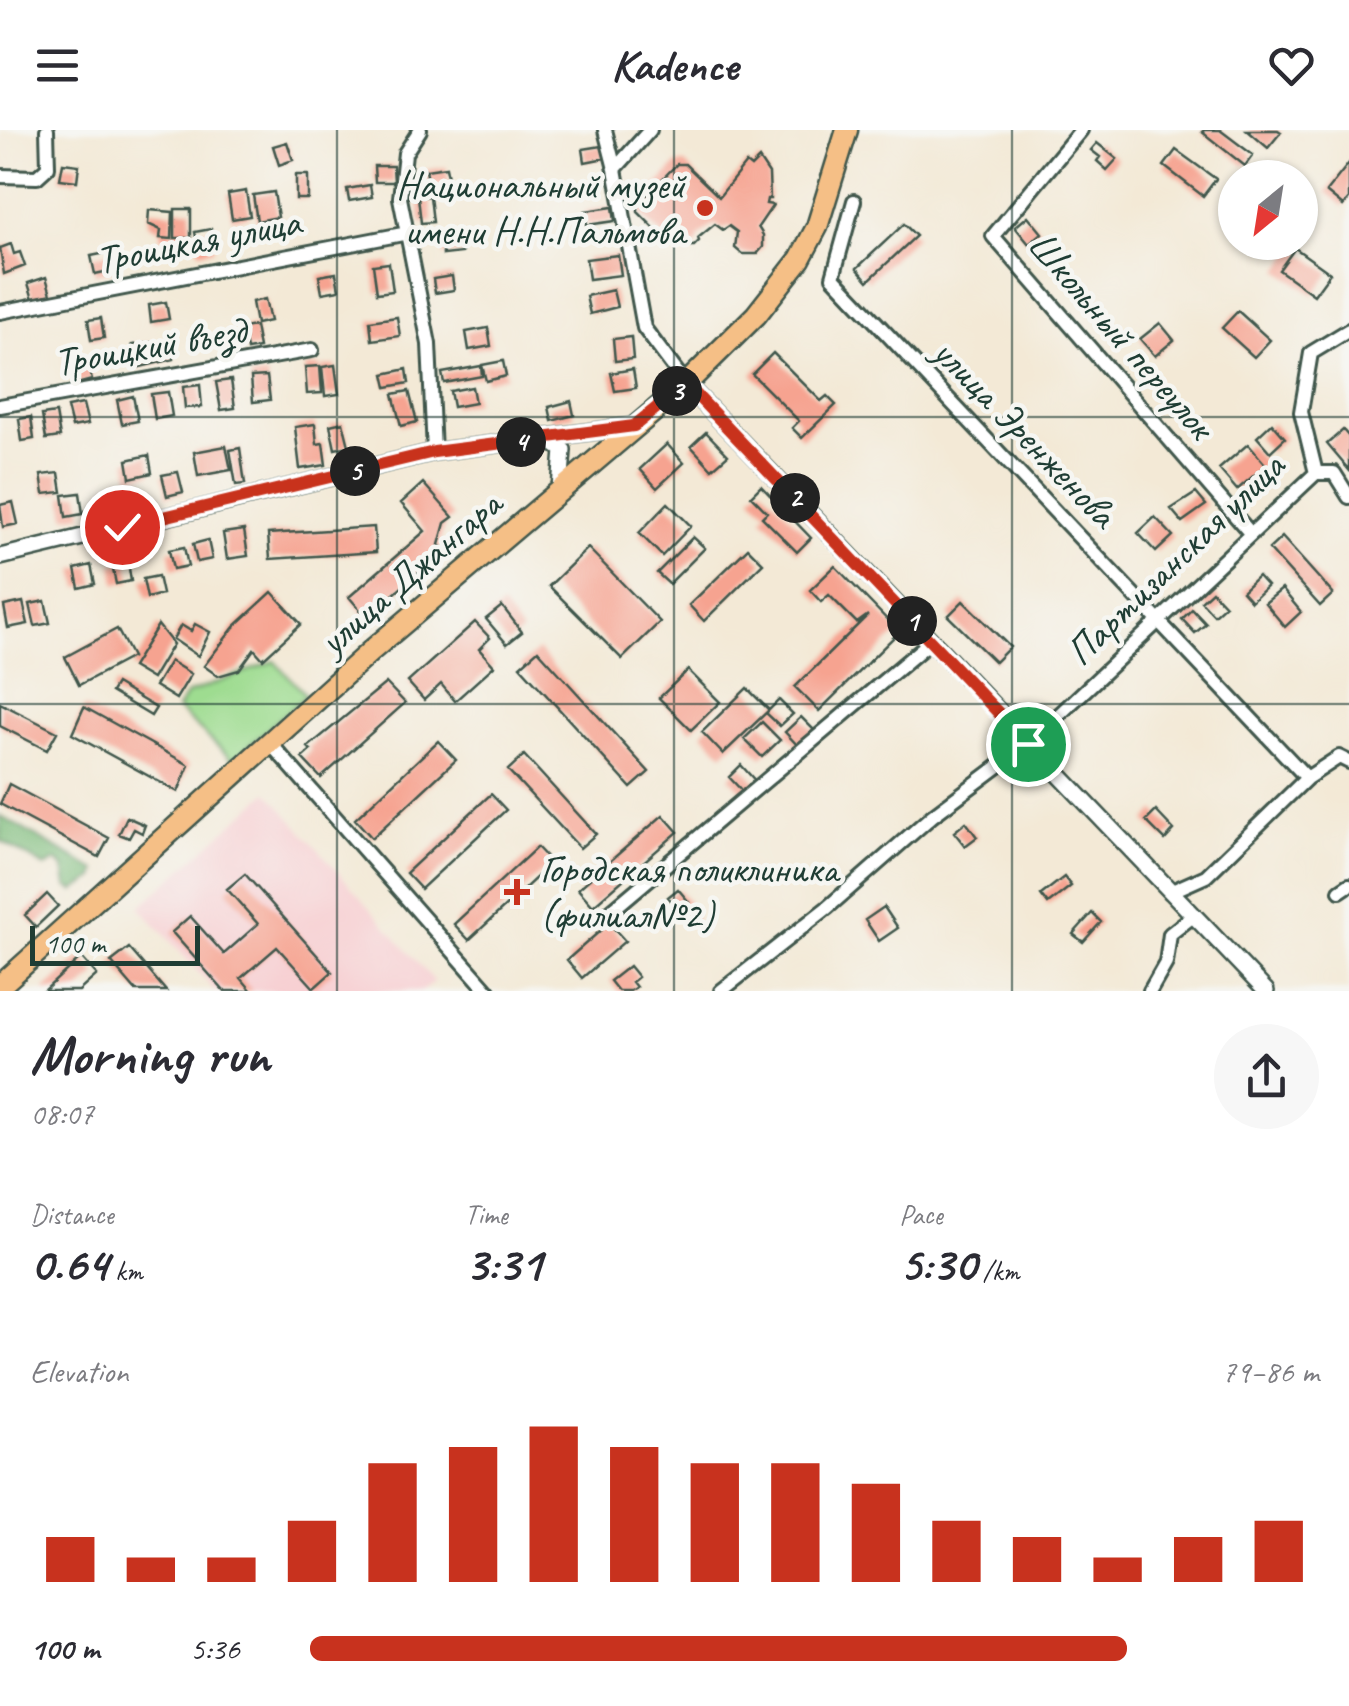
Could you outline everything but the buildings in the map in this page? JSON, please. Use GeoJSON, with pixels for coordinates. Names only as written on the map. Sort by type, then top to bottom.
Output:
{"type":"FeatureCollection","features":[{"type":"Feature","properties":{"kind":"main road","name":"улица Джангара"},"geometry":{"type":"LineString","coordinates":[[0,986],[270,743],[686,384],[756,315],[800,259],[830,190],[846,130]]}},
{"type":"Feature","properties":{"kind":"street"},"geometry":{"type":"LineString","coordinates":[[0,176],[37,177],[48,167],[47,130]]}},
{"type":"Feature","properties":{"kind":"street"},"geometry":{"type":"LineString","coordinates":[[420,130],[405,154],[400,198],[429,344],[434,452]]}},
{"type":"Feature","properties":{"kind":"street"},"geometry":{"type":"LineString","coordinates":[[605,130],[644,328],[686,384],[1266,991]]}},
{"type":"Feature","properties":{"kind":"street"},"geometry":{"type":"LineString","coordinates":[[615,169],[650,130]]}},
{"type":"Feature","properties":{"kind":"street","name":"Школьный переулок"},"geometry":{"type":"LineString","coordinates":[[1081,130],[993,236],[1251,534]]}},
{"type":"Feature","properties":{"kind":"street","name":"улица Эренженова"},"geometry":{"type":"LineString","coordinates":[[854,201],[833,278],[1307,778]]}},
{"type":"Feature","properties":{"kind":"street","name":"Троицкая улица"},"geometry":{"type":"LineString","coordinates":[[3,311],[408,233]]}},
{"type":"Feature","properties":{"kind":"street"},"geometry":{"type":"LineString","coordinates":[[0,293],[3,311]]}},
{"type":"Feature","properties":{"kind":"street","name":"Партизанская улица"},"geometry":{"type":"LineString","coordinates":[[721,991],[827,908],[932,816],[1028,744],[1316,472],[1301,412],[1311,352],[1349,330]]}},
{"type":"Feature","properties":{"kind":"street","name":"Троицкий въезд"},"geometry":{"type":"LineString","coordinates":[[0,406],[312,350]]}},
{"type":"Feature","properties":{"kind":"street"},"geometry":{"type":"LineString","coordinates":[[0,557],[434,452],[634,426]]}},
{"type":"Feature","properties":{"kind":"street"},"geometry":{"type":"LineString","coordinates":[[547,438],[562,450],[592,462]]}},
{"type":"Feature","properties":{"kind":"street"},"geometry":{"type":"LineString","coordinates":[[560,489],[562,450]]}},
{"type":"Feature","properties":{"kind":"street"},"geometry":{"type":"LineString","coordinates":[[1316,472],[1334,473],[1349,497]]}},
{"type":"Feature","properties":{"kind":"street"},"geometry":{"type":"LineString","coordinates":[[604,916],[716,826],[931,641]]}},
{"type":"Feature","properties":{"kind":"street"},"geometry":{"type":"LineString","coordinates":[[270,743],[488,991]]}},
{"type":"Feature","properties":{"kind":"street"},"geometry":{"type":"LineString","coordinates":[[1170,892],[1206,876],[1307,778],[1339,756],[1349,762]]}},
{"type":"Feature","properties":{"kind":"street"},"geometry":{"type":"LineString","coordinates":[[1150,991],[1166,963],[1170,934],[1193,916]]}},
{"type":"Feature","properties":{"kind":"shaded area"},"geometry":{"type":"Polygon","coordinates":[[[268,792],[434,981],[422,991],[215,991],[140,907],[268,792]]]}},
{"type":"Feature","properties":{"kind":"green space"},"geometry":{"type":"Polygon","coordinates":[[[274,661],[306,695],[233,760],[177,709],[187,694],[274,661]]]}},
{"type":"Feature","properties":{"kind":"green space"},"geometry":{"type":"Polygon","coordinates":[[[0,816],[97,871],[95,878],[74,891],[67,886],[64,868],[56,861],[45,867],[0,840],[0,816]]]}},
{"type":"Feature","properties":{"kind":"place","name":"Национальный музей имени Н.Н.Пальмова"},"geometry":{"type":"Point","coordinates":[705,208]}},
{"type":"Feature","properties":{"kind":"place","name":"Городская поликлиника (филиал№2)"},"geometry":{"type":"Point","coordinates":[517,892]}},
{"type":"Feature","properties":{"kind":"route"},"geometry":{"type":"LineString","coordinates":[[122,527],[434,452],[634,426],[686,384],[1028,744]]}}]}
